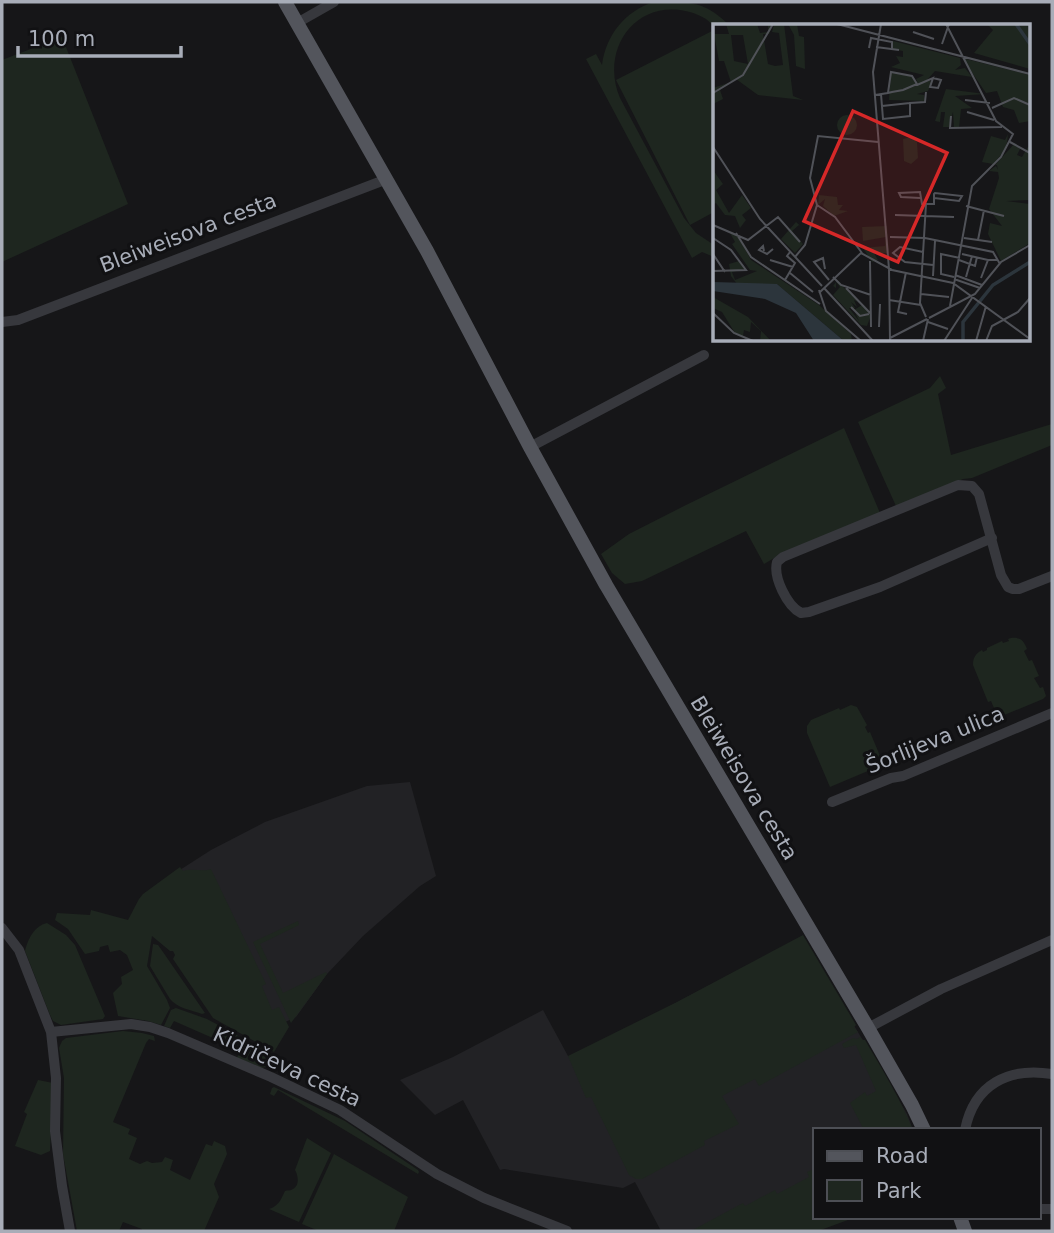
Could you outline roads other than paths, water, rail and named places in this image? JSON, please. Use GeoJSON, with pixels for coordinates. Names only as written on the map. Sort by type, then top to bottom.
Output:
{"type":"FeatureCollection","features":[{"type":"Feature","properties":{"kind":"main road","name":"Bleiweisova cesta"},"geometry":{"type":"LineString","coordinates":[[285,2],[387,179],[610,593],[868,1028],[923,1128]]}},
{"type":"Feature","properties":{"kind":"street"},"geometry":{"type":"LineString","coordinates":[[297,23],[334,2]]}},
{"type":"Feature","properties":{"kind":"street","name":"Bleiweisova cesta"},"geometry":{"type":"LineString","coordinates":[[2,322],[18,320],[387,179]]}},
{"type":"Feature","properties":{"kind":"street"},"geometry":{"type":"LineString","coordinates":[[530,447],[704,355]]}},
{"type":"Feature","properties":{"kind":"street"},"geometry":{"type":"LineString","coordinates":[[992,538],[880,586],[810,612],[801,613],[790,606],[776,574],[777,562],[783,556],[966,484],[976,489],[979,494],[992,538],[1001,575],[1008,587],[1019,589],[1052,576]]}},
{"type":"Feature","properties":{"kind":"street","name":"Šorlijeva ulica"},"geometry":{"type":"LineString","coordinates":[[832,802],[891,778],[904,776],[1052,713]]}},
{"type":"Feature","properties":{"kind":"street"},"geometry":{"type":"LineString","coordinates":[[2,928],[19,950],[51,1032],[56,1078],[55,1131],[70,1231]]}},
{"type":"Feature","properties":{"kind":"street"},"geometry":{"type":"LineString","coordinates":[[868,1028],[942,989],[1052,940]]}},
{"type":"Feature","properties":{"kind":"street","name":"Kidričeva cesta"},"geometry":{"type":"LineString","coordinates":[[51,1032],[131,1024],[168,1033],[340,1110],[437,1174],[484,1199],[567,1231]]}},
{"type":"Feature","properties":{"kind":"street"},"geometry":{"type":"LineString","coordinates":[[966,1128],[973,1106],[981,1094],[992,1085],[1008,1076],[1033,1071],[1052,1074]]}}]}
